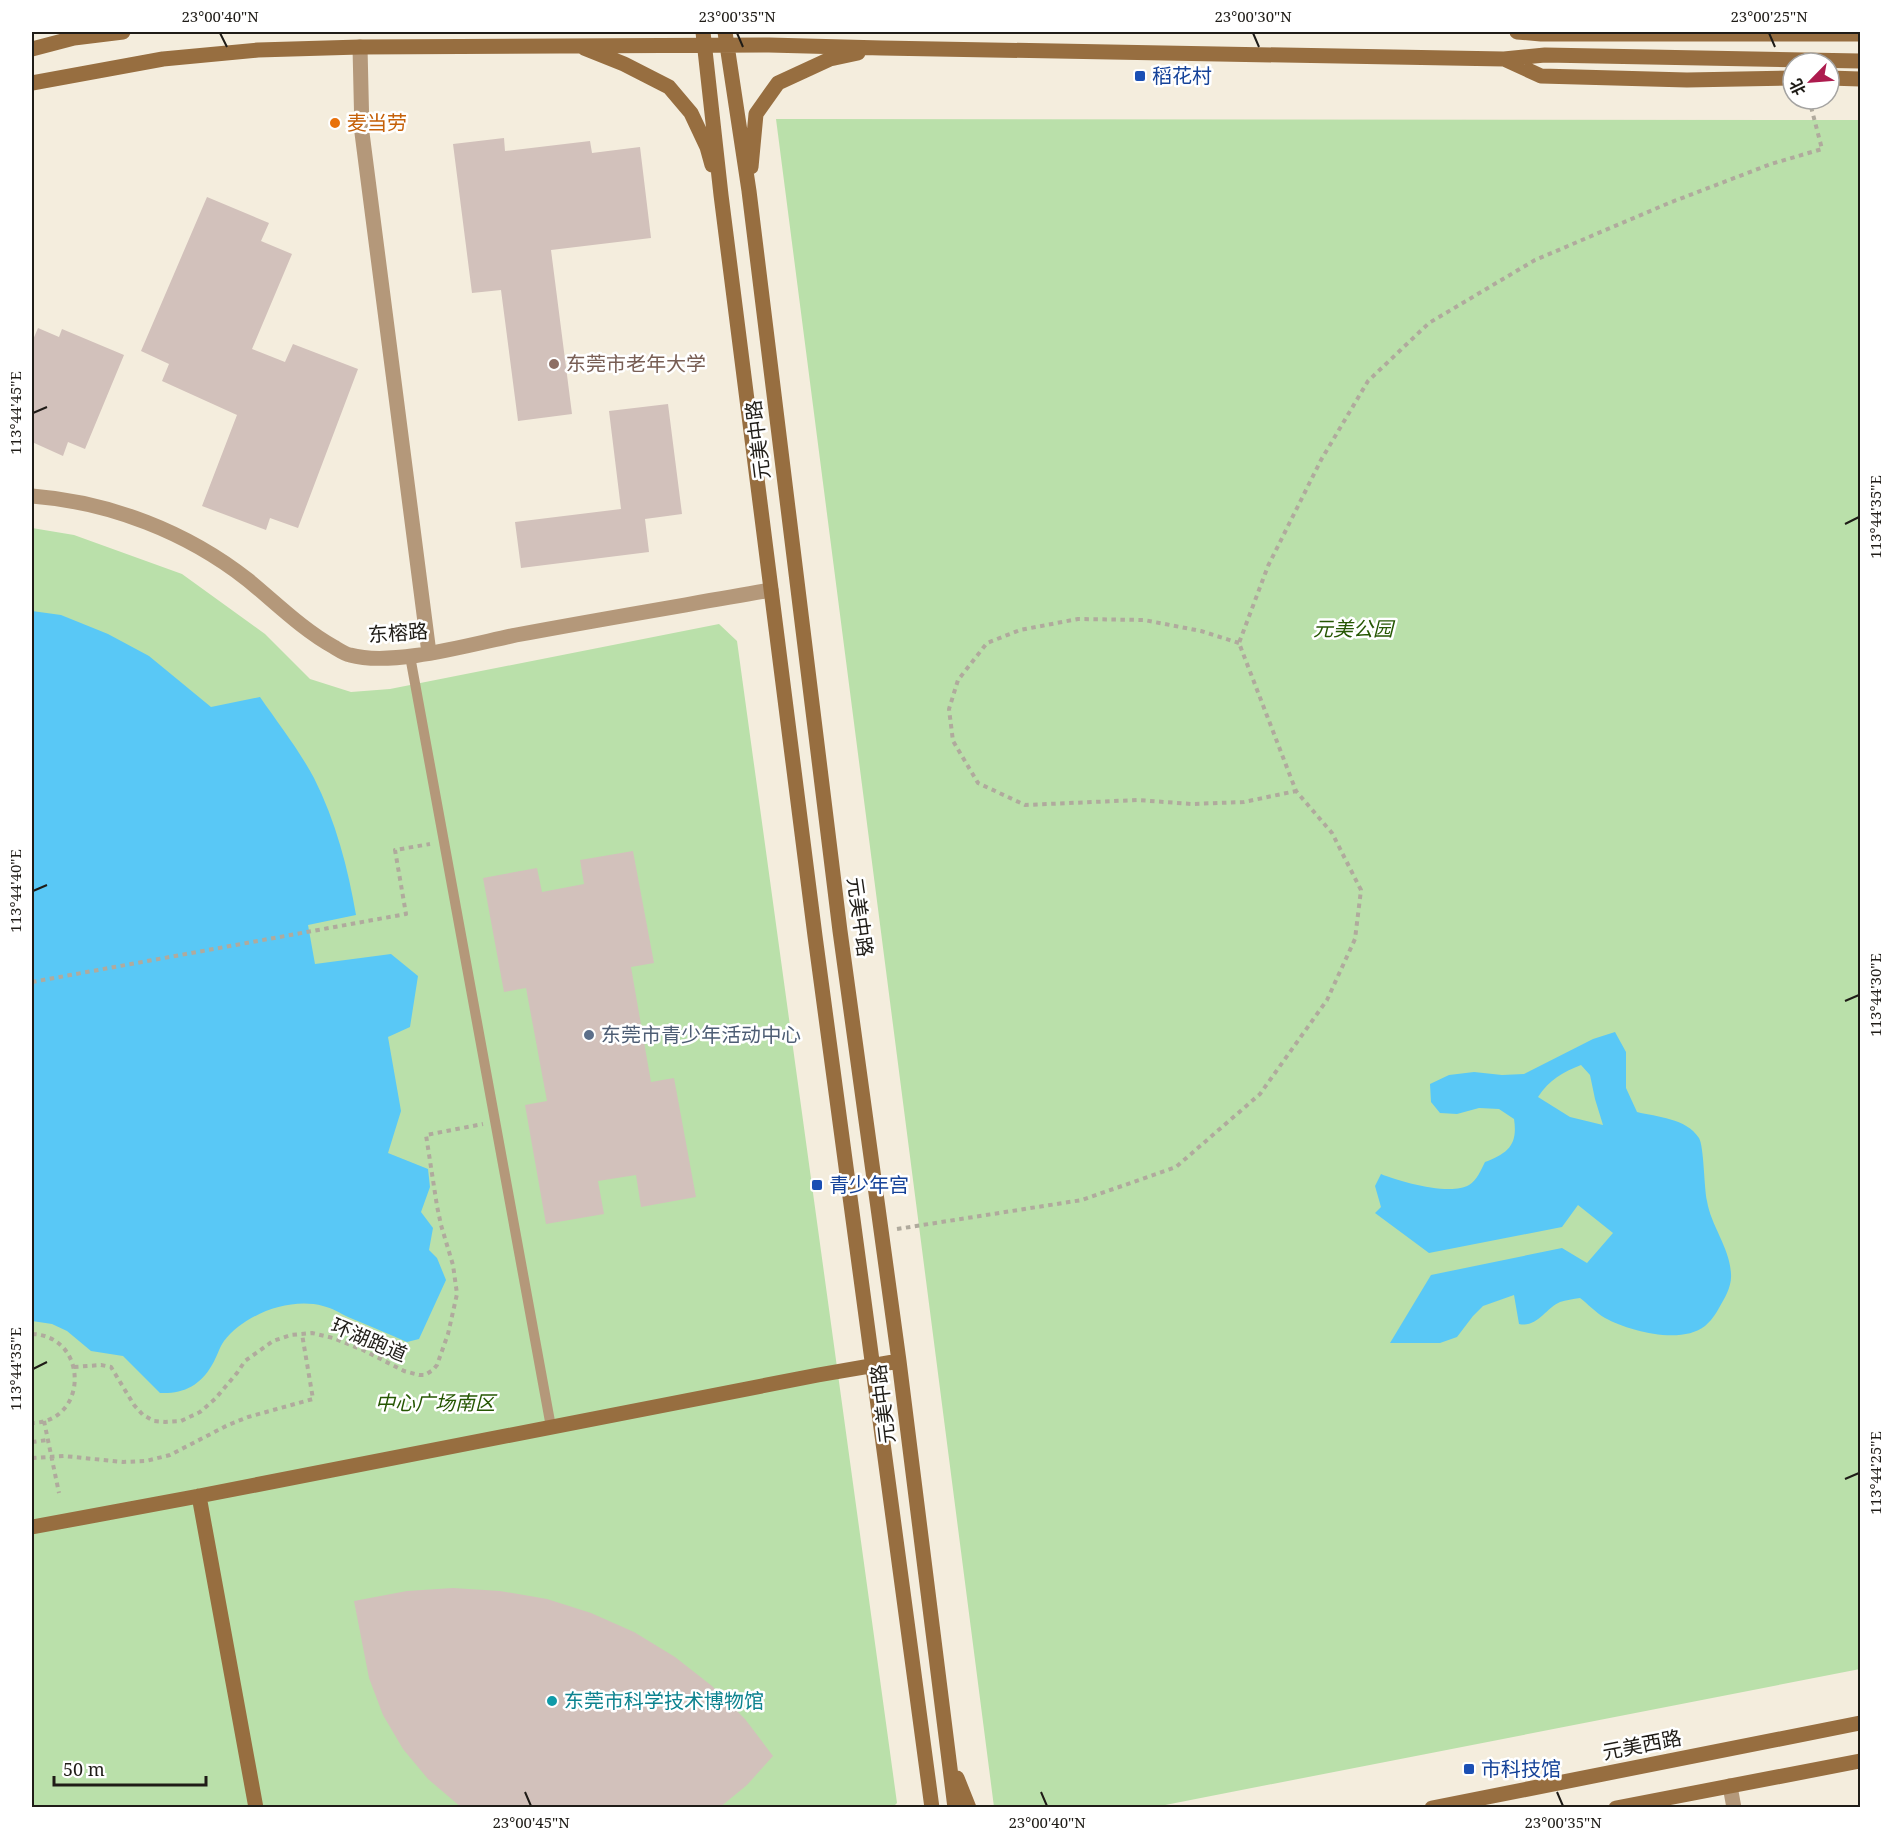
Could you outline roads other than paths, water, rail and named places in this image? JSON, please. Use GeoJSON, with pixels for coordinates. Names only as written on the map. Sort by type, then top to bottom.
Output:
{"type":"FeatureCollection","features":[{"type":"Feature","properties":{"kind":"street"},"geometry":{"type":"LineString","coordinates":[[32,49],[74,38],[123,32]]}},
{"type":"Feature","properties":{"kind":"street"},"geometry":{"type":"LineString","coordinates":[[1516,32],[1541,34],[1860,34]]}},
{"type":"Feature","properties":{"kind":"street"},"geometry":{"type":"LineString","coordinates":[[32,83],[163,59],[258,50],[360,46],[576,45],[704,38],[882,48],[1504,59],[1545,55],[1860,61]]}},
{"type":"Feature","properties":{"kind":"street","name":"元美中路"},"geometry":{"type":"LineString","coordinates":[[704,38],[721,195],[815,936],[932,1808]]}},
{"type":"Feature","properties":{"kind":"street","name":"元美中路"},"geometry":{"type":"LineString","coordinates":[[726,38],[749,191],[840,932],[899,1361],[955,1808]]}},
{"type":"Feature","properties":{"kind":"street"},"geometry":{"type":"LineString","coordinates":[[576,45],[624,64],[669,87],[691,113],[707,147],[721,195]]}},
{"type":"Feature","properties":{"kind":"street"},"geometry":{"type":"LineString","coordinates":[[360,46],[362,133],[429,653]]}},
{"type":"Feature","properties":{"kind":"street"},"geometry":{"type":"LineString","coordinates":[[749,191],[756,114],[778,82],[830,59],[882,48]]}},
{"type":"Feature","properties":{"kind":"street"},"geometry":{"type":"LineString","coordinates":[[1504,59],[1542,76],[1687,80],[1781,78]]}},
{"type":"Feature","properties":{"kind":"street"},"geometry":{"type":"LineString","coordinates":[[1841,78],[1860,79]]}},
{"type":"Feature","properties":{"kind":"street","name":"东榕路"},"geometry":{"type":"LineString","coordinates":[[32,496],[89,505],[127,516],[186,539],[247,579],[322,640],[350,655],[379,658],[410,656],[771,590]]}},
{"type":"Feature","properties":{"kind":"street"},"geometry":{"type":"LineString","coordinates":[[32,1527],[818,1374],[899,1361]]}},
{"type":"Feature","properties":{"kind":"street"},"geometry":{"type":"LineString","coordinates":[[199,1496],[256,1808]]}},
{"type":"Feature","properties":{"kind":"street","name":"元美西路"},"geometry":{"type":"LineString","coordinates":[[1431,1808],[1860,1723]]}},
{"type":"Feature","properties":{"kind":"street"},"geometry":{"type":"LineString","coordinates":[[949,1759],[969,1808]]}},
{"type":"Feature","properties":{"kind":"street"},"geometry":{"type":"LineString","coordinates":[[1616,1808],[1860,1761]]}},
{"type":"Feature","properties":{"kind":"street"},"geometry":{"type":"LineString","coordinates":[[921,1808],[926,1767]]}},
{"type":"Feature","properties":{"kind":"street"},"geometry":{"type":"LineString","coordinates":[[1730,1786],[1734,1808]]}},
{"type":"Feature","properties":{"kind":"lane"},"geometry":{"type":"LineString","coordinates":[[410,656],[551,1427]]}},
{"type":"Feature","properties":{"kind":"water"},"geometry":{"type":"Polygon","coordinates":[[[32,611],[61,615],[108,634],[149,656],[211,707],[260,697],[314,778],[329,811],[340,845],[356,915],[308,925],[315,964],[391,954],[418,976],[410,1027],[388,1037],[401,1111],[388,1153],[428,1169],[430,1187],[421,1212],[433,1228],[429,1250],[437,1258],[446,1280],[419,1339],[407,1342],[323,1306],[297,1304],[283,1306],[256,1316],[233,1331],[222,1344],[207,1372],[196,1383],[176,1392],[160,1393],[123,1356],[91,1351],[67,1331],[52,1324],[32,1321],[32,611]]]}},
{"type":"Feature","properties":{"kind":"water"},"geometry":{"type":"Polygon","coordinates":[[[1615,1032],[1626,1052],[1626,1088],[1637,1112],[1679,1122],[1693,1131],[1701,1142],[1709,1210],[1727,1255],[1731,1274],[1728,1292],[1716,1313],[1707,1324],[1695,1332],[1683,1335],[1655,1334],[1615,1323],[1580,1298],[1560,1302],[1531,1323],[1519,1324],[1514,1295],[1483,1306],[1457,1337],[1440,1343],[1390,1343],[1431,1275],[1562,1248],[1587,1263],[1613,1233],[1578,1205],[1562,1227],[1429,1253],[1375,1213],[1381,1207],[1375,1186],[1381,1174],[1425,1187],[1461,1188],[1472,1183],[1485,1162],[1500,1155],[1513,1142],[1514,1119],[1499,1109],[1479,1108],[1457,1114],[1440,1113],[1431,1102],[1430,1084],[1449,1075],[1474,1072],[1502,1075],[1524,1074],[1593,1039],[1615,1032]],[[1581,1065],[1552,1081],[1538,1097],[1570,1117],[1603,1125],[1590,1075],[1581,1065]]]}},
{"type":"Feature","properties":{"kind":"place","name":"稻花村"},"geometry":{"type":"Point","coordinates":[1140,76]}},
{"type":"Feature","properties":{"kind":"place","name":"麦当劳"},"geometry":{"type":"Point","coordinates":[335,123]}},
{"type":"Feature","properties":{"kind":"place","name":"东莞市老年大学"},"geometry":{"type":"Point","coordinates":[554,364]}},
{"type":"Feature","properties":{"kind":"place","name":"东莞市青少年活动中心"},"geometry":{"type":"Point","coordinates":[589,1035]}},
{"type":"Feature","properties":{"kind":"place","name":"青少年宫"},"geometry":{"type":"Point","coordinates":[817,1185]}},
{"type":"Feature","properties":{"kind":"place","name":"东莞市科学技术博物馆"},"geometry":{"type":"Point","coordinates":[552,1701]}},
{"type":"Feature","properties":{"kind":"place","name":"市科技馆"},"geometry":{"type":"Point","coordinates":[1469,1769]}},
{"type":"Feature","properties":{"kind":"park label","name":"元美公园"},"geometry":{"type":"Point","coordinates":[1353,629]}},
{"type":"Feature","properties":{"kind":"park label","name":"中心广场南区"},"geometry":{"type":"Point","coordinates":[435,1403]}}]}
